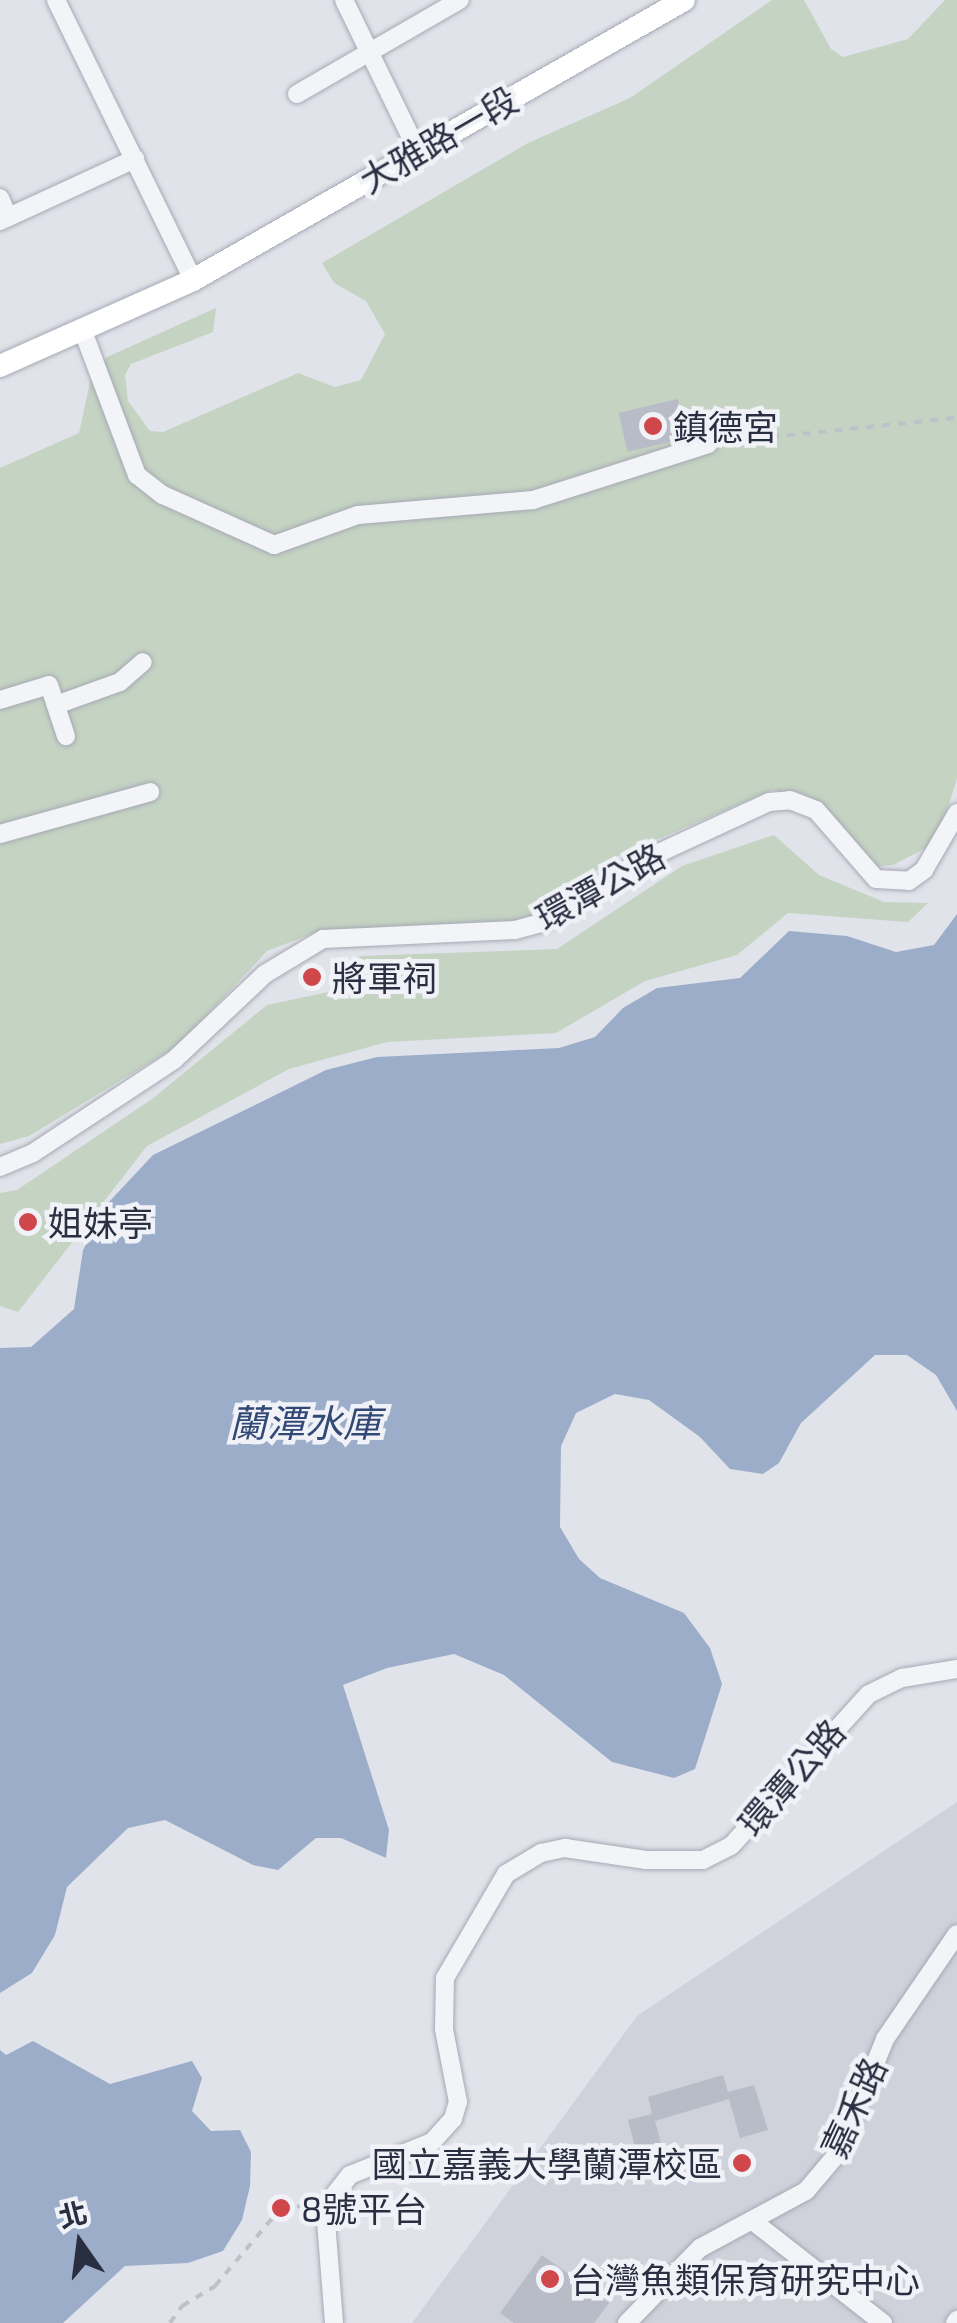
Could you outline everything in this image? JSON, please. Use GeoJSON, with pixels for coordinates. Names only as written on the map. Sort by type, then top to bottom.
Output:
{"type":"FeatureCollection","features":[{"type":"Feature","properties":{"kind":"main road","name":"大雅路一段"},"geometry":{"type":"LineString","coordinates":[[0,366],[84,334],[193,280],[684,0]]}},
{"type":"Feature","properties":{"kind":"street"},"geometry":{"type":"LineString","coordinates":[[56,0],[193,280]]}},
{"type":"Feature","properties":{"kind":"street"},"geometry":{"type":"LineString","coordinates":[[344,0],[417,150]]}},
{"type":"Feature","properties":{"kind":"street"},"geometry":{"type":"LineString","coordinates":[[297,94],[370,47],[460,0]]}},
{"type":"Feature","properties":{"kind":"street"},"geometry":{"type":"LineString","coordinates":[[0,198],[4,219],[135,159]]}},
{"type":"Feature","properties":{"kind":"street"},"geometry":{"type":"LineString","coordinates":[[84,334],[137,475],[162,495],[274,545],[358,515],[533,500],[708,444]]}},
{"type":"Feature","properties":{"kind":"street"},"geometry":{"type":"LineString","coordinates":[[56,705],[120,682],[143,662]]}},
{"type":"Feature","properties":{"kind":"street"},"geometry":{"type":"LineString","coordinates":[[0,700],[49,685],[66,736]]}},
{"type":"Feature","properties":{"kind":"street"},"geometry":{"type":"LineString","coordinates":[[0,834],[150,792]]}},
{"type":"Feature","properties":{"kind":"street","name":"環潭公路"},"geometry":{"type":"LineString","coordinates":[[0,1166],[33,1152],[174,1060],[265,974],[323,939],[515,930],[542,922],[635,864],[779,801],[816,810],[876,879],[908,881],[924,870],[957,813]]}},
{"type":"Feature","properties":{"kind":"street","name":"環潭公路"},"geometry":{"type":"LineString","coordinates":[[332,2204],[350,2175],[432,2142],[452,2119],[458,2102],[444,2029],[445,1978],[506,1874],[541,1853],[565,1848],[703,1860],[731,1846],[868,1694],[902,1678],[957,1669]]}},
{"type":"Feature","properties":{"kind":"street","name":"嘉禾路"},"geometry":{"type":"LineString","coordinates":[[627,2323],[700,2248],[806,2191],[839,2152],[885,2039],[957,1934]]}},
{"type":"Feature","properties":{"kind":"street"},"geometry":{"type":"LineString","coordinates":[[332,2204],[326,2222],[334,2323]]}},
{"type":"Feature","properties":{"kind":"street"},"geometry":{"type":"LineString","coordinates":[[754,2222],[883,2323]]}},
{"type":"Feature","properties":{"kind":"path"},"geometry":{"type":"LineString","coordinates":[[708,444],[957,418]]}},
{"type":"Feature","properties":{"kind":"path"},"geometry":{"type":"LineString","coordinates":[[170,2323],[182,2306],[214,2286],[281,2208],[332,2204]]}},
{"type":"Feature","properties":{"kind":"shaded area","name":"國立嘉義大學蘭潭校區"},"geometry":{"type":"Polygon","coordinates":[[[957,1802],[957,2323],[412,2323],[637,2016],[957,1802]]]}},
{"type":"Feature","properties":{"kind":"green space"},"geometry":{"type":"Polygon","coordinates":[[[772,0],[804,0],[831,49],[843,57],[908,39],[945,0],[957,0],[957,778],[941,831],[924,849],[893,865],[869,867],[820,805],[773,790],[611,859],[538,918],[473,931],[314,933],[267,951],[179,1045],[29,1136],[0,1144],[0,468],[79,433],[90,382],[107,357],[216,308],[213,332],[131,364],[125,375],[128,401],[150,431],[163,432],[298,373],[335,387],[361,380],[385,334],[366,301],[334,283],[322,263],[528,143],[630,98],[772,0]]]}},
{"type":"Feature","properties":{"kind":"green space"},"geometry":{"type":"Polygon","coordinates":[[[774,835],[819,875],[884,902],[928,903],[908,922],[788,913],[737,955],[645,981],[556,1033],[387,1042],[289,1069],[147,1146],[18,1312],[0,1306],[0,1193],[17,1190],[152,1099],[267,1005],[338,990],[360,956],[557,949],[682,866],[774,835]]]}},
{"type":"Feature","properties":{"kind":"water","name":"蘭潭水庫"},"geometry":{"type":"Polygon","coordinates":[[[957,914],[957,1411],[936,1375],[907,1355],[875,1355],[801,1423],[779,1463],[763,1474],[730,1469],[700,1437],[649,1400],[615,1394],[576,1413],[561,1446],[560,1527],[579,1559],[600,1578],[684,1613],[710,1648],[722,1684],[695,1769],[674,1778],[612,1762],[504,1675],[454,1654],[387,1668],[343,1685],[389,1830],[386,1858],[341,1838],[316,1838],[278,1870],[253,1865],[165,1820],[128,1828],[67,1887],[55,1935],[32,1973],[0,1993],[0,1348],[31,1347],[74,1309],[83,1250],[108,1203],[153,1155],[326,1070],[377,1057],[559,1048],[595,1037],[623,1008],[657,988],[740,978],[789,931],[847,936],[896,952],[934,945],[957,914]]]}},
{"type":"Feature","properties":{"kind":"water"},"geometry":{"type":"Polygon","coordinates":[[[33,2041],[110,2084],[192,2061],[202,2078],[192,2111],[211,2131],[240,2130],[251,2152],[250,2186],[242,2220],[223,2251],[188,2263],[125,2266],[63,2323],[0,2323],[0,2050],[6,2055],[33,2041]]]}},
{"type":"Feature","properties":{"kind":"building","name":"鎮德宮"},"geometry":{"type":"Polygon","coordinates":[[[678,399],[687,438],[628,452],[619,413],[678,399]]]}},
{"type":"Feature","properties":{"kind":"building"},"geometry":{"type":"Polygon","coordinates":[[[723,2075],[728,2092],[754,2085],[768,2130],[740,2138],[729,2099],[655,2121],[666,2163],[641,2170],[628,2120],[652,2114],[648,2097],[723,2075]]]}},
{"type":"Feature","properties":{"kind":"building","name":"台灣魚類保育研究中心"},"geometry":{"type":"Polygon","coordinates":[[[542,2255],[609,2303],[594,2323],[514,2323],[500,2313],[542,2255]]]}},
{"type":"Feature","properties":{"kind":"place","name":"鎮德宮"},"geometry":{"type":"Point","coordinates":[653,426]}},
{"type":"Feature","properties":{"kind":"place","name":"將軍祠"},"geometry":{"type":"Point","coordinates":[312,977]}},
{"type":"Feature","properties":{"kind":"place","name":"姐妹亭"},"geometry":{"type":"Point","coordinates":[28,1222]}},
{"type":"Feature","properties":{"kind":"place","name":"國立嘉義大學蘭潭校區"},"geometry":{"type":"Point","coordinates":[742,2163]}},
{"type":"Feature","properties":{"kind":"place","name":"8號平台"},"geometry":{"type":"Point","coordinates":[281,2208]}},
{"type":"Feature","properties":{"kind":"place","name":"台灣魚類保育研究中心"},"geometry":{"type":"Point","coordinates":[550,2279]}}]}
